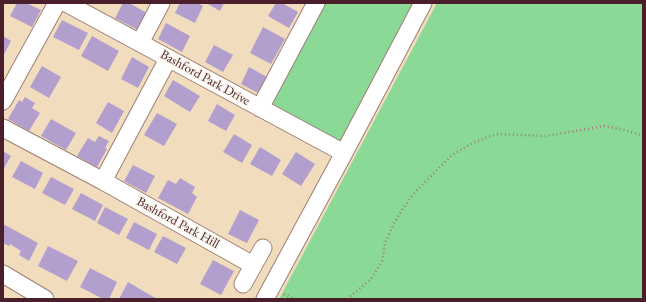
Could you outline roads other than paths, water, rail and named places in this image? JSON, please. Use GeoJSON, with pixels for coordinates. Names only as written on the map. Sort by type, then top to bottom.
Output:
{"type":"FeatureCollection","features":[{"type":"Feature","properties":{"kind":"street"},"geometry":{"type":"LineString","coordinates":[[3,101],[57,3]]}},
{"type":"Feature","properties":{"kind":"street","name":"Bashford Park Drive"},"geometry":{"type":"LineString","coordinates":[[66,3],[344,153]]}},
{"type":"Feature","properties":{"kind":"street"},"geometry":{"type":"LineString","coordinates":[[140,43],[161,3]]}},
{"type":"Feature","properties":{"kind":"street"},"geometry":{"type":"LineString","coordinates":[[260,108],[316,3]]}},
{"type":"Feature","properties":{"kind":"street"},"geometry":{"type":"LineString","coordinates":[[265,299],[423,3]]}},
{"type":"Feature","properties":{"kind":"street"},"geometry":{"type":"LineString","coordinates":[[103,181],[168,59]]}},
{"type":"Feature","properties":{"kind":"street","name":"Bashford Park Hill"},"geometry":{"type":"LineString","coordinates":[[3,128],[103,181],[253,265]]}},
{"type":"Feature","properties":{"kind":"street"},"geometry":{"type":"LineString","coordinates":[[243,284],[263,248]]}},
{"type":"Feature","properties":{"kind":"street"},"geometry":{"type":"LineString","coordinates":[[3,274],[45,299]]}}]}
